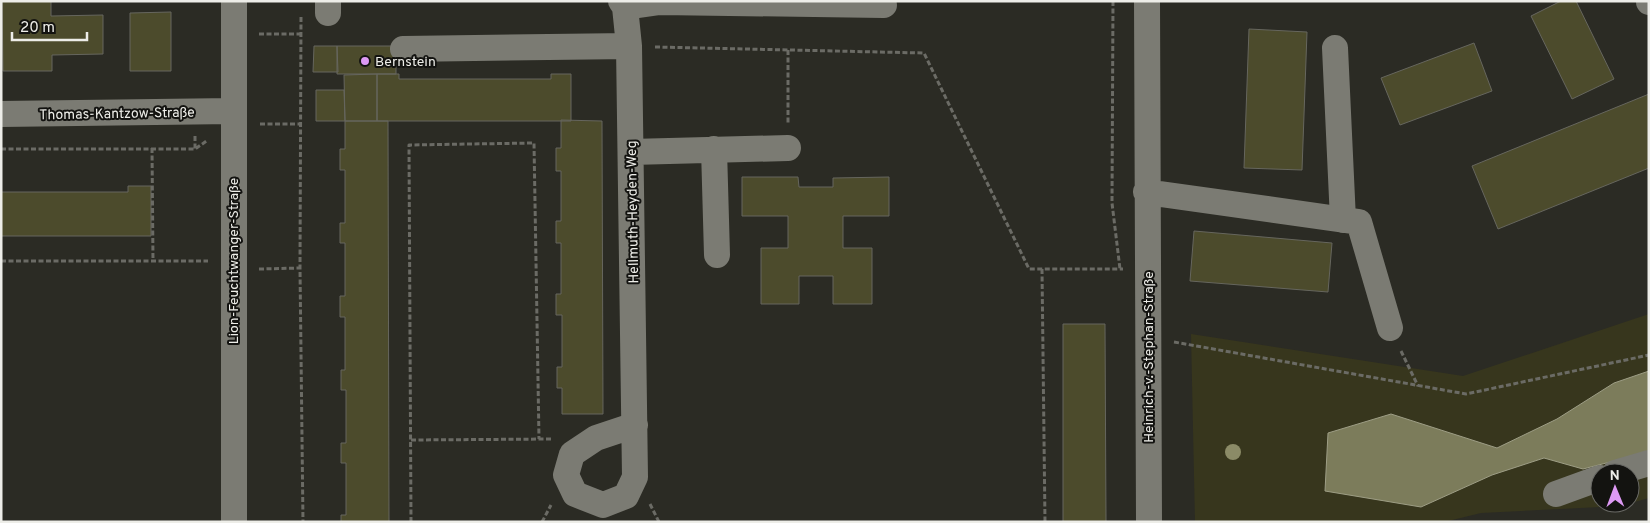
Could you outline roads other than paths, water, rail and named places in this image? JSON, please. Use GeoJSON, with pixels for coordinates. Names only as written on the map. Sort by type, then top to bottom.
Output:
{"type":"FeatureCollection","features":[{"type":"Feature","properties":{"kind":"street","name":"Lion-Feuchtwanger-Straße"},"geometry":{"type":"LineString","coordinates":[[234,1],[232,118],[234,522]]}},
{"type":"Feature","properties":{"kind":"street","name":"Heinrich-v.-Stephan-Straße"},"geometry":{"type":"LineString","coordinates":[[1147,1],[1146,192],[1149,337],[1149,522]]}},
{"type":"Feature","properties":{"kind":"street"},"geometry":{"type":"LineString","coordinates":[[623,4],[660,2],[884,5]]}},
{"type":"Feature","properties":{"kind":"street","name":"Hellmuth-Heyden-Weg"},"geometry":{"type":"LineString","coordinates":[[623,4],[629,46],[635,425],[635,477],[626,496],[604,505],[575,494],[566,475],[572,454],[596,438],[635,425]]}},
{"type":"Feature","properties":{"kind":"street"},"geometry":{"type":"LineString","coordinates":[[403,49],[629,46]]}},
{"type":"Feature","properties":{"kind":"street"},"geometry":{"type":"LineString","coordinates":[[1335,48],[1351,221],[1390,328]]}},
{"type":"Feature","properties":{"kind":"street","name":"Thomas-Kantzow-Straße"},"geometry":{"type":"LineString","coordinates":[[1,114],[232,118]]}},
{"type":"Feature","properties":{"kind":"street"},"geometry":{"type":"LineString","coordinates":[[631,152],[788,148]]}},
{"type":"Feature","properties":{"kind":"street"},"geometry":{"type":"LineString","coordinates":[[714,149],[717,255]]}},
{"type":"Feature","properties":{"kind":"street"},"geometry":{"type":"LineString","coordinates":[[1146,192],[1351,221]]}},
{"type":"Feature","properties":{"kind":"street"},"geometry":{"type":"LineString","coordinates":[[1556,494],[1590,482]]}},
{"type":"Feature","properties":{"kind":"place","name":"Bernstein"},"geometry":{"type":"Point","coordinates":[365,61]}}]}
